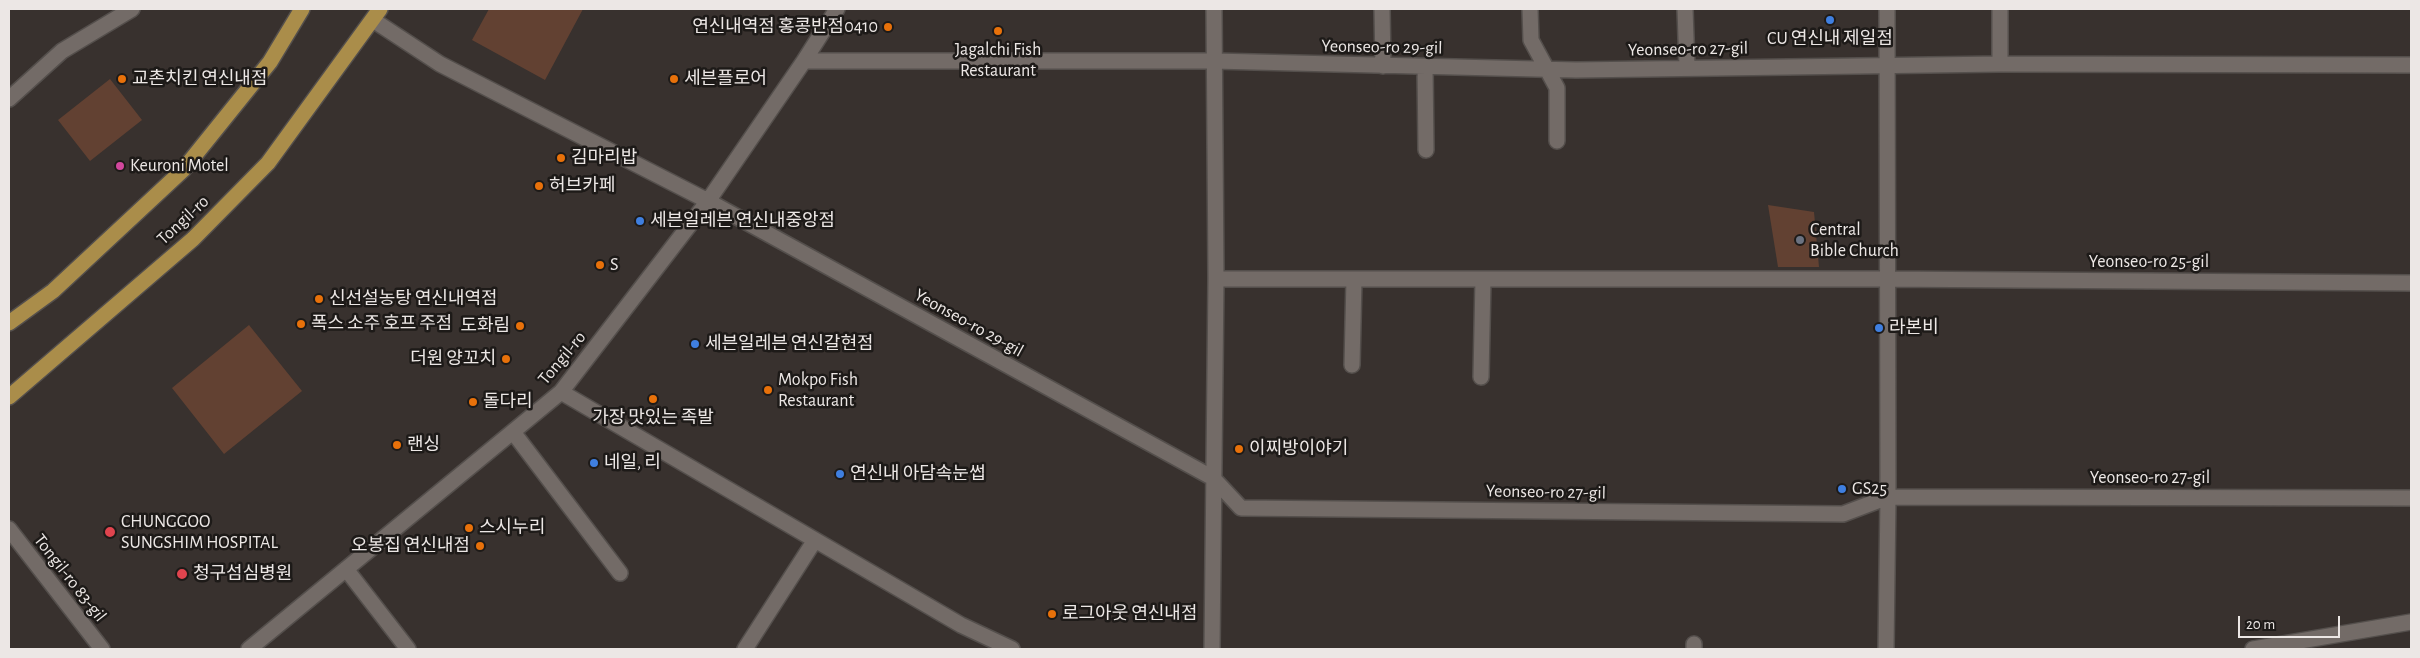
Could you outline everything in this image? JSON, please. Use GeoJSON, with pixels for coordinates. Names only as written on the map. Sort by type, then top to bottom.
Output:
{"type":"FeatureCollection","features":[{"type":"Feature","properties":{"kind":"main road","name":"Tongil-ro"},"geometry":{"type":"LineString","coordinates":[[9,323],[53,291],[183,170],[270,62],[302,9]]}},
{"type":"Feature","properties":{"kind":"main road","name":"Tongil-ro"},"geometry":{"type":"LineString","coordinates":[[9,397],[193,240],[268,163],[376,14]]}},
{"type":"Feature","properties":{"kind":"street"},"geometry":{"type":"LineString","coordinates":[[9,99],[62,50],[132,9]]}},
{"type":"Feature","properties":{"kind":"street","name":"Tongil-ro"},"geometry":{"type":"LineString","coordinates":[[346,569],[561,392],[708,201],[804,61],[837,9]]}},
{"type":"Feature","properties":{"kind":"street"},"geometry":{"type":"LineString","coordinates":[[1212,649],[1216,279],[1214,9]]}},
{"type":"Feature","properties":{"kind":"street"},"geometry":{"type":"LineString","coordinates":[[1382,9],[1383,66]]}},
{"type":"Feature","properties":{"kind":"street"},"geometry":{"type":"LineString","coordinates":[[1530,9],[1531,40],[1549,70],[1557,88],[1557,141]]}},
{"type":"Feature","properties":{"kind":"street"},"geometry":{"type":"LineString","coordinates":[[1684,9],[1687,67]]}},
{"type":"Feature","properties":{"kind":"street"},"geometry":{"type":"LineString","coordinates":[[1886,649],[1888,497],[1886,278],[1887,9]]}},
{"type":"Feature","properties":{"kind":"street"},"geometry":{"type":"LineString","coordinates":[[2000,9],[2000,64]]}},
{"type":"Feature","properties":{"kind":"street","name":"Tongil-ro"},"geometry":{"type":"LineString","coordinates":[[376,14],[440,64],[708,201]]}},
{"type":"Feature","properties":{"kind":"street","name":"Yeonseo-ro 29-gil"},"geometry":{"type":"LineString","coordinates":[[804,61],[1214,62],[1549,70]]}},
{"type":"Feature","properties":{"kind":"street"},"geometry":{"type":"LineString","coordinates":[[1887,65],[2411,65]]}},
{"type":"Feature","properties":{"kind":"street","name":"Yeonseo-ro 27-gil"},"geometry":{"type":"LineString","coordinates":[[1549,70],[1887,65]]}},
{"type":"Feature","properties":{"kind":"street"},"geometry":{"type":"LineString","coordinates":[[1424,67],[1426,150]]}},
{"type":"Feature","properties":{"kind":"street","name":"Yeonseo-ro 29-gil"},"geometry":{"type":"LineString","coordinates":[[708,201],[1213,478]]}},
{"type":"Feature","properties":{"kind":"street"},"geometry":{"type":"LineString","coordinates":[[1216,279],[1886,278]]}},
{"type":"Feature","properties":{"kind":"street","name":"Yeonseo-ro 25-gil"},"geometry":{"type":"LineString","coordinates":[[1886,278],[2411,283]]}},
{"type":"Feature","properties":{"kind":"street"},"geometry":{"type":"LineString","coordinates":[[1352,365],[1354,279]]}},
{"type":"Feature","properties":{"kind":"street"},"geometry":{"type":"LineString","coordinates":[[1481,378],[1483,279]]}},
{"type":"Feature","properties":{"kind":"street"},"geometry":{"type":"LineString","coordinates":[[561,392],[961,625],[1012,649]]}},
{"type":"Feature","properties":{"kind":"street"},"geometry":{"type":"LineString","coordinates":[[513,432],[620,573]]}},
{"type":"Feature","properties":{"kind":"street","name":"Yeonseo-ro 27-gil"},"geometry":{"type":"LineString","coordinates":[[1213,478],[1241,508],[1843,514],[1888,497],[2411,498]]}},
{"type":"Feature","properties":{"kind":"street","name":"Tongil-ro 83-gil"},"geometry":{"type":"LineString","coordinates":[[9,530],[102,649]]}},
{"type":"Feature","properties":{"kind":"street"},"geometry":{"type":"LineString","coordinates":[[745,649],[815,540]]}},
{"type":"Feature","properties":{"kind":"street"},"geometry":{"type":"LineString","coordinates":[[249,649],[346,569],[408,649]]}},
{"type":"Feature","properties":{"kind":"street"},"geometry":{"type":"LineString","coordinates":[[2253,649],[2411,622]]}},
{"type":"Feature","properties":{"kind":"building"},"geometry":{"type":"Polygon","coordinates":[[[489,9],[583,9],[545,80],[472,40],[489,9]]]}},
{"type":"Feature","properties":{"kind":"building"},"geometry":{"type":"Polygon","coordinates":[[[110,79],[142,120],[90,161],[58,120],[110,79]]]}},
{"type":"Feature","properties":{"kind":"building"},"geometry":{"type":"Polygon","coordinates":[[[1768,205],[1814,212],[1819,267],[1778,267],[1768,205]]]}},
{"type":"Feature","properties":{"kind":"building"},"geometry":{"type":"Polygon","coordinates":[[[249,325],[302,391],[224,454],[172,388],[249,325]]]}},
{"type":"Feature","properties":{"kind":"place","name":"CU 연신내 제일점"},"geometry":{"type":"Point","coordinates":[1830,20]}},
{"type":"Feature","properties":{"kind":"place","name":"연신내역점 홍콩반점0410"},"geometry":{"type":"Point","coordinates":[888,27]}},
{"type":"Feature","properties":{"kind":"place","name":"Jagalchi Fish Restaurant"},"geometry":{"type":"Point","coordinates":[998,31]}},
{"type":"Feature","properties":{"kind":"place","name":"교촌치킨 연신내점"},"geometry":{"type":"Point","coordinates":[122,79]}},
{"type":"Feature","properties":{"kind":"place","name":"세븐플로어"},"geometry":{"type":"Point","coordinates":[674,79]}},
{"type":"Feature","properties":{"kind":"place","name":"김마리밥"},"geometry":{"type":"Point","coordinates":[561,158]}},
{"type":"Feature","properties":{"kind":"place","name":"Keuroni Motel"},"geometry":{"type":"Point","coordinates":[120,166]}},
{"type":"Feature","properties":{"kind":"place","name":"허브카페"},"geometry":{"type":"Point","coordinates":[539,186]}},
{"type":"Feature","properties":{"kind":"place","name":"세븐일레븐 연신내중앙점"},"geometry":{"type":"Point","coordinates":[640,221]}},
{"type":"Feature","properties":{"kind":"place","name":"Central Bible Church"},"geometry":{"type":"Point","coordinates":[1800,240]}},
{"type":"Feature","properties":{"kind":"place","name":"S"},"geometry":{"type":"Point","coordinates":[600,265]}},
{"type":"Feature","properties":{"kind":"place","name":"신선설농탕 연신내역점"},"geometry":{"type":"Point","coordinates":[319,299]}},
{"type":"Feature","properties":{"kind":"place","name":"폭스 소주 호프 주점"},"geometry":{"type":"Point","coordinates":[301,324]}},
{"type":"Feature","properties":{"kind":"place","name":"도화림"},"geometry":{"type":"Point","coordinates":[520,326]}},
{"type":"Feature","properties":{"kind":"place","name":"라본비"},"geometry":{"type":"Point","coordinates":[1879,328]}},
{"type":"Feature","properties":{"kind":"place","name":"세븐일레븐 연신갈현점"},"geometry":{"type":"Point","coordinates":[695,344]}},
{"type":"Feature","properties":{"kind":"place","name":"더원 양꼬치"},"geometry":{"type":"Point","coordinates":[506,359]}},
{"type":"Feature","properties":{"kind":"place","name":"Mokpo Fish Restaurant"},"geometry":{"type":"Point","coordinates":[768,390]}},
{"type":"Feature","properties":{"kind":"place","name":"가장 맛있는 족발"},"geometry":{"type":"Point","coordinates":[653,399]}},
{"type":"Feature","properties":{"kind":"place","name":"돌다리"},"geometry":{"type":"Point","coordinates":[473,402]}},
{"type":"Feature","properties":{"kind":"place","name":"랜싱"},"geometry":{"type":"Point","coordinates":[397,445]}},
{"type":"Feature","properties":{"kind":"place","name":"이찌방이야기"},"geometry":{"type":"Point","coordinates":[1239,449]}},
{"type":"Feature","properties":{"kind":"place","name":"네일, 리"},"geometry":{"type":"Point","coordinates":[594,463]}},
{"type":"Feature","properties":{"kind":"place","name":"연신내 아담속눈썹"},"geometry":{"type":"Point","coordinates":[840,474]}},
{"type":"Feature","properties":{"kind":"place","name":"GS25"},"geometry":{"type":"Point","coordinates":[1842,489]}},
{"type":"Feature","properties":{"kind":"place","name":"스시누리"},"geometry":{"type":"Point","coordinates":[469,528]}},
{"type":"Feature","properties":{"kind":"place","name":"CHUNGGOO SUNGSHIM HOSPITAL"},"geometry":{"type":"Point","coordinates":[110,532]}},
{"type":"Feature","properties":{"kind":"place","name":"오봉집 연신내점"},"geometry":{"type":"Point","coordinates":[480,546]}},
{"type":"Feature","properties":{"kind":"place","name":"청구섬심병원"},"geometry":{"type":"Point","coordinates":[182,574]}},
{"type":"Feature","properties":{"kind":"place","name":"로그아웃 연신내점"},"geometry":{"type":"Point","coordinates":[1052,614]}}]}
